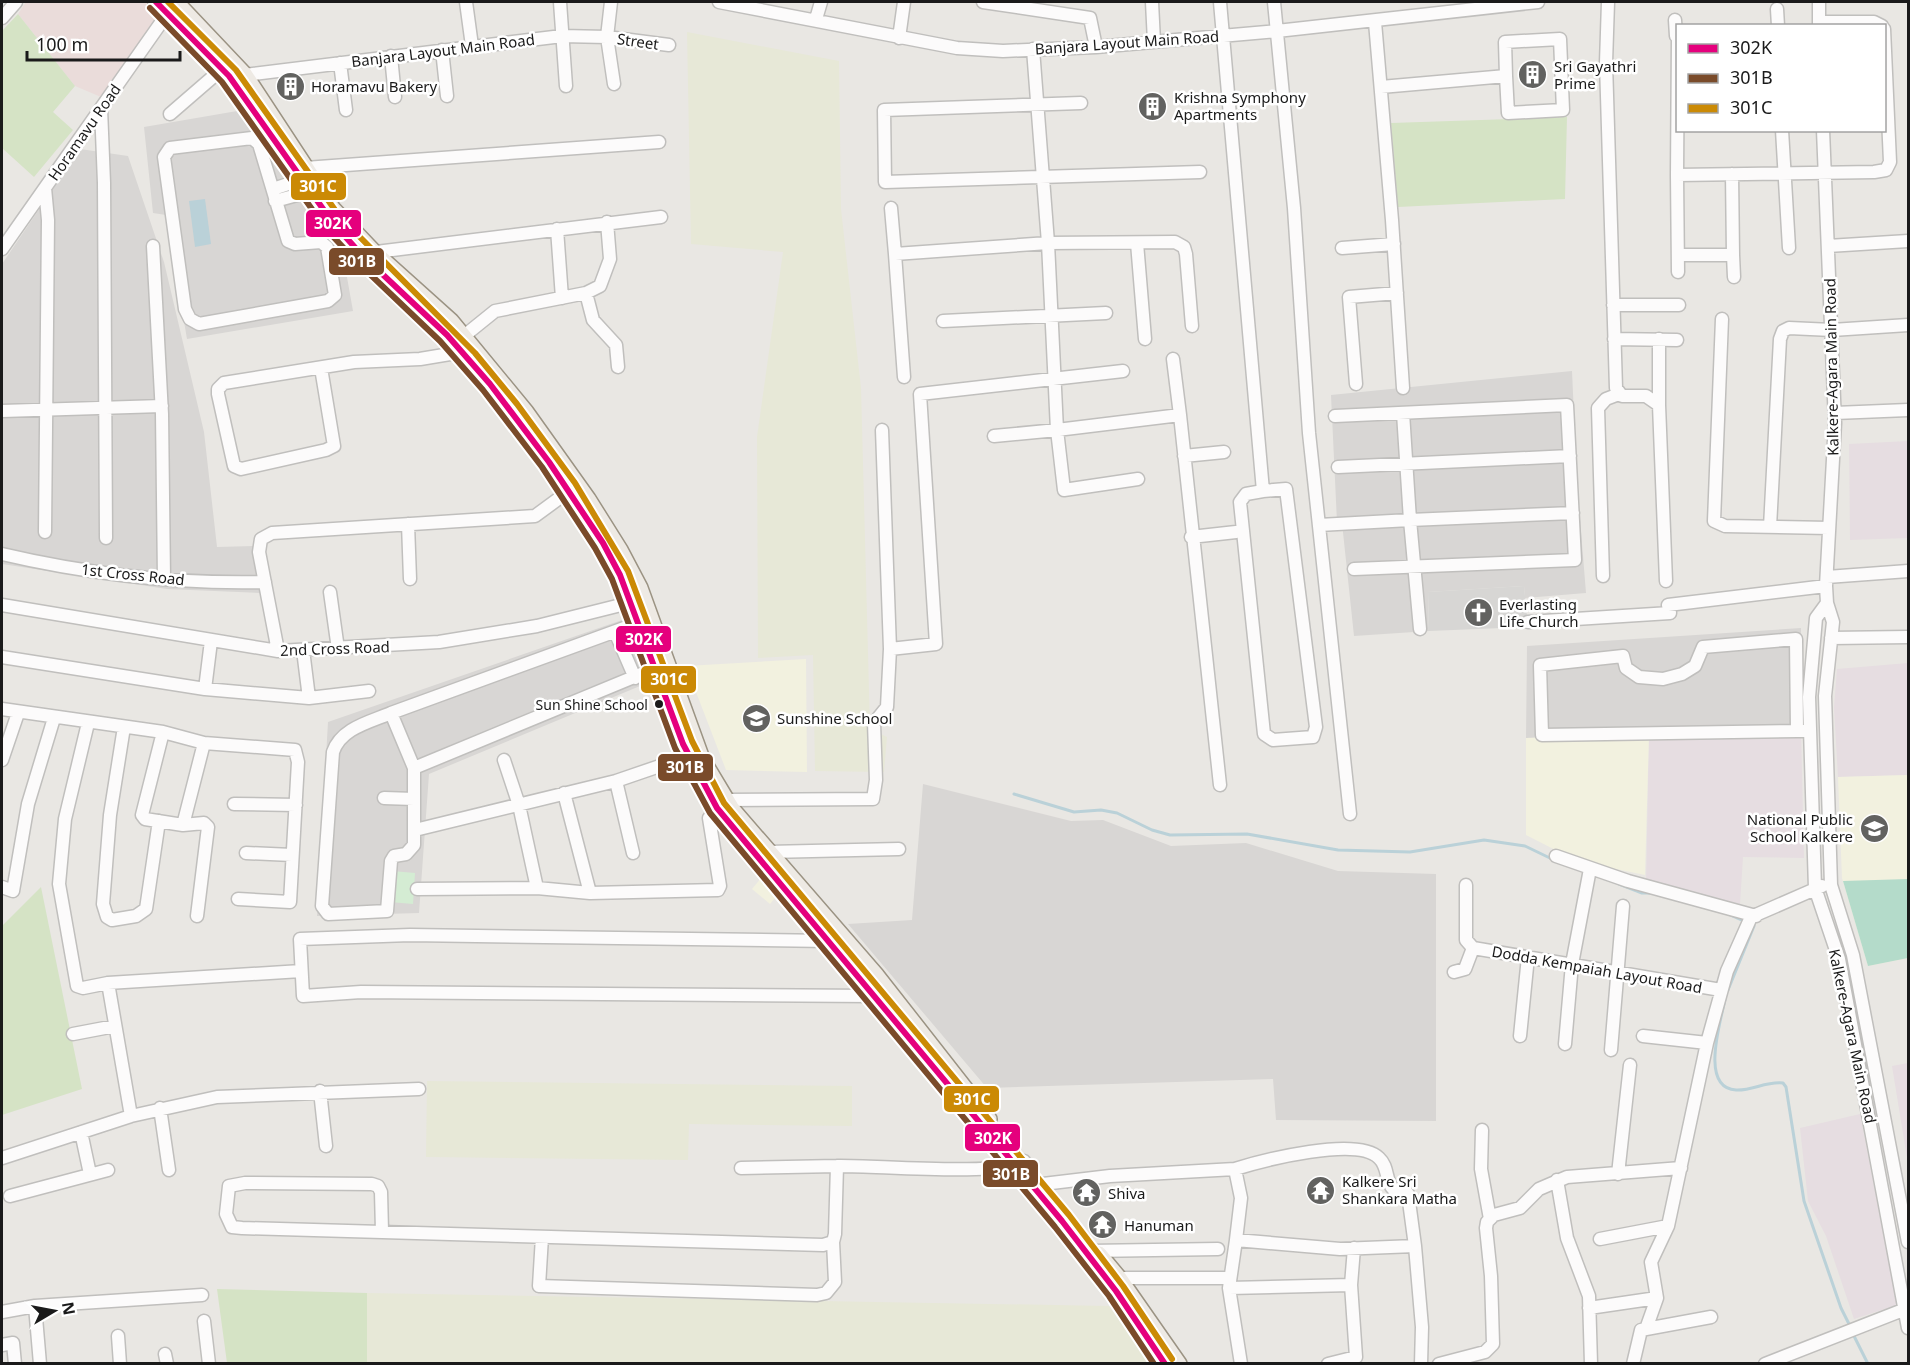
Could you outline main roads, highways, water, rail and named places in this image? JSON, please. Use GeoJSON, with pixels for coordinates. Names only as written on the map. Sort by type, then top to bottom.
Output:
{"type":"FeatureCollection","features":[{"type":"Feature","properties":{"kind":"main road"},"geometry":{"type":"LineString","coordinates":[[156,2],[174,4],[245,75],[304,180],[333,209],[368,253],[429,300],[464,336],[526,412],[604,545],[631,600],[638,623],[661,666],[721,804],[829,941],[879,991]]}},
{"type":"Feature","properties":{"kind":"main road"},"geometry":{"type":"LineString","coordinates":[[174,4],[304,180],[368,253],[462,352],[620,550],[640,588],[689,756],[702,786],[768,852],[1091,1251],[1179,1364]]}},
{"type":"Feature","properties":{"kind":"main road"},"geometry":{"type":"LineString","coordinates":[[1020,1163],[1043,1184],[1091,1251]]}},
{"type":"Feature","properties":{"kind":"main road"},"geometry":{"type":"LineString","coordinates":[[1112,1278],[1165,1364]]}},
{"type":"Feature","properties":{"kind":"water"},"geometry":{"type":"Polygon","coordinates":[[[205,199],[211,244],[195,247],[189,201],[205,199]]]}},
{"type":"Feature","properties":{"kind":"waterway"},"geometry":{"type":"LineString","coordinates":[[1014,794],[1074,812],[1101,810],[1117,813],[1152,830],[1170,835],[1247,834],[1338,850],[1410,852],[1484,840],[1525,846],[1554,860]]}},
{"type":"Feature","properties":{"kind":"waterway"},"geometry":{"type":"LineString","coordinates":[[1619,884],[1642,893],[1653,893]]}},
{"type":"Feature","properties":{"kind":"waterway"},"geometry":{"type":"LineString","coordinates":[[1728,914],[1746,922]]}},
{"type":"Feature","properties":{"kind":"waterway"},"geometry":{"type":"LineString","coordinates":[[1728,990],[1754,926],[1752,925]]}},
{"type":"Feature","properties":{"kind":"waterway"},"geometry":{"type":"LineString","coordinates":[[1725,999],[1715,1052],[1718,1078],[1725,1086],[1736,1090],[1777,1083],[1783,1083],[1786,1087],[1804,1201],[1841,1308],[1851,1328]]}},
{"type":"Feature","properties":{"kind":"waterway"},"geometry":{"type":"LineString","coordinates":[[1853,1334],[1868,1364]]}},
{"type":"Feature","properties":{"kind":"place","name":"Sri Gayathri Prime"},"geometry":{"type":"Point","coordinates":[1533,75]}},
{"type":"Feature","properties":{"kind":"place","name":"Horamavu Bakery"},"geometry":{"type":"Point","coordinates":[290,86]}},
{"type":"Feature","properties":{"kind":"place","name":"Krishna Symphony Apartments"},"geometry":{"type":"Point","coordinates":[1153,106]}},
{"type":"Feature","properties":{"kind":"place","name":"Everlasting Life Church"},"geometry":{"type":"Point","coordinates":[1478,613]}},
{"type":"Feature","properties":{"kind":"place","name":"Sun Shine School"},"geometry":{"type":"Point","coordinates":[659,704]}},
{"type":"Feature","properties":{"kind":"place","name":"Sunshine School"},"geometry":{"type":"Point","coordinates":[756,718]}},
{"type":"Feature","properties":{"kind":"place","name":"National Public School Kalkere"},"geometry":{"type":"Point","coordinates":[1874,828]}},
{"type":"Feature","properties":{"kind":"place","name":"Kalkere Sri Shankara Matha"},"geometry":{"type":"Point","coordinates":[1321,1190]}},
{"type":"Feature","properties":{"kind":"place","name":"Shiva"},"geometry":{"type":"Point","coordinates":[1087,1193]}},
{"type":"Feature","properties":{"kind":"place","name":"Hanuman"},"geometry":{"type":"Point","coordinates":[1103,1225]}}]}
